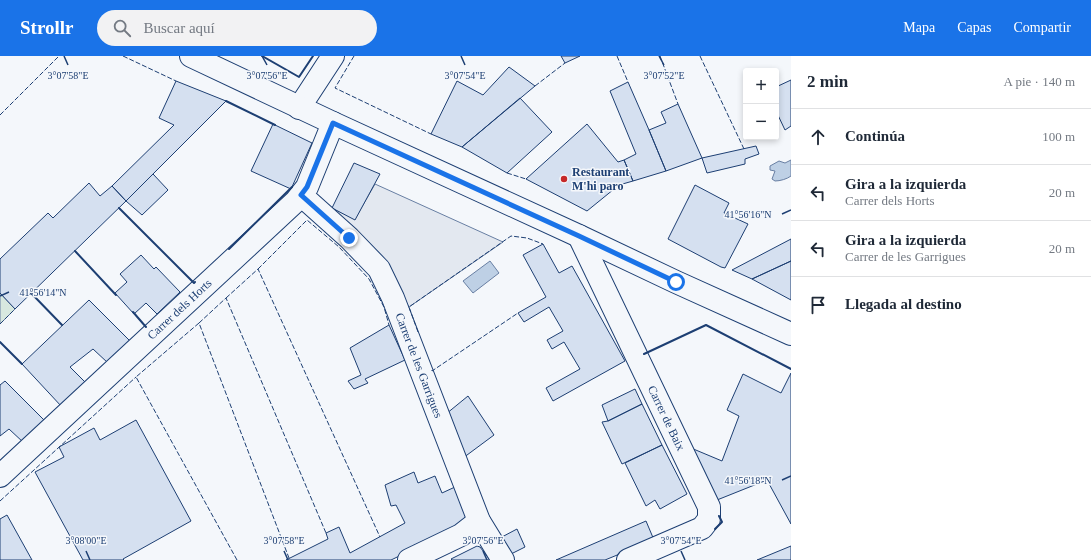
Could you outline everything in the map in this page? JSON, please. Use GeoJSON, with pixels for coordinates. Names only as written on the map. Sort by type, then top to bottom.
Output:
{"type":"FeatureCollection","features":[{"type":"Feature","properties":{"kind":"street"},"geometry":{"type":"LineString","coordinates":[[191,56],[299,108],[791,334]]}},
{"type":"Feature","properties":{"kind":"street"},"geometry":{"type":"LineString","coordinates":[[299,108],[333,56]]}},
{"type":"Feature","properties":{"kind":"street","name":"Carrer dels Horts"},"geometry":{"type":"LineString","coordinates":[[0,476],[296,201],[307,187],[333,123]]}},
{"type":"Feature","properties":{"kind":"street","name":"Carrer de les Garrigues"},"geometry":{"type":"LineString","coordinates":[[301,195],[349,238],[379,269],[393,298],[479,521],[504,560]]}},
{"type":"Feature","properties":{"kind":"street","name":"Carrer de Baix"},"geometry":{"type":"LineString","coordinates":[[579,236],[709,507],[709,520],[702,528],[628,560]]}},
{"type":"Feature","properties":{"kind":"street"},"geometry":{"type":"LineString","coordinates":[[409,560],[461,535],[479,521]]}},
{"type":"Feature","properties":{"kind":"shaded area"},"geometry":{"type":"Polygon","coordinates":[[[375,184],[503,242],[409,307],[370,245],[334,209],[355,219],[375,184]]]}},
{"type":"Feature","properties":{"kind":"shaded area"},"geometry":{"type":"Polygon","coordinates":[[[0,293],[15,309],[0,324],[0,293]]]}},
{"type":"Feature","properties":{"kind":"water"},"geometry":{"type":"Polygon","coordinates":[[[791,160],[791,176],[779,181],[772,179],[775,171],[770,170],[770,166],[779,161],[785,163],[791,160]]]}},
{"type":"Feature","properties":{"kind":"water"},"geometry":{"type":"Polygon","coordinates":[[[490,261],[499,273],[473,293],[463,281],[490,261]]]}},
{"type":"Feature","properties":{"kind":"building"},"geometry":{"type":"Polygon","coordinates":[[[561,56],[580,56],[565,63],[561,56]]]}},
{"type":"Feature","properties":{"kind":"building"},"geometry":{"type":"Polygon","coordinates":[[[509,67],[535,86],[462,147],[431,134],[457,81],[483,95],[509,67]]]}},
{"type":"Feature","properties":{"kind":"building"},"geometry":{"type":"Polygon","coordinates":[[[791,80],[791,126],[785,130],[779,117],[779,86],[791,80]]]}},
{"type":"Feature","properties":{"kind":"building"},"geometry":{"type":"Polygon","coordinates":[[[176,81],[226,101],[126,201],[112,186],[174,125],[159,118],[176,81]]]}},
{"type":"Feature","properties":{"kind":"building"},"geometry":{"type":"Polygon","coordinates":[[[628,82],[666,171],[633,181],[624,160],[636,154],[610,91],[628,82]]]}},
{"type":"Feature","properties":{"kind":"building"},"geometry":{"type":"Polygon","coordinates":[[[520,98],[552,132],[507,173],[462,147],[520,98]]]}},
{"type":"Feature","properties":{"kind":"building"},"geometry":{"type":"Polygon","coordinates":[[[678,104],[702,158],[666,171],[649,130],[666,123],[661,112],[678,104]]]}},
{"type":"Feature","properties":{"kind":"building"},"geometry":{"type":"Polygon","coordinates":[[[273,124],[312,143],[291,189],[251,171],[273,124]]]}},
{"type":"Feature","properties":{"kind":"building"},"geometry":{"type":"Polygon","coordinates":[[[587,124],[618,162],[624,160],[633,181],[619,185],[587,211],[526,179],[587,124]]]}},
{"type":"Feature","properties":{"kind":"building"},"geometry":{"type":"Polygon","coordinates":[[[756,146],[759,154],[745,159],[745,164],[707,173],[702,158],[756,146]]]}},
{"type":"Feature","properties":{"kind":"building"},"geometry":{"type":"Polygon","coordinates":[[[354,163],[380,174],[355,220],[332,208],[354,163]]]}},
{"type":"Feature","properties":{"kind":"building"},"geometry":{"type":"Polygon","coordinates":[[[153,174],[168,190],[142,215],[126,201],[153,174]]]}},
{"type":"Feature","properties":{"kind":"building"},"geometry":{"type":"Polygon","coordinates":[[[89,183],[100,196],[112,186],[126,201],[15,309],[0,293],[0,259],[48,213],[53,218],[89,183]]]}},
{"type":"Feature","properties":{"kind":"building"},"geometry":{"type":"Polygon","coordinates":[[[695,185],[729,203],[724,213],[748,224],[725,268],[668,239],[695,185]]]}},
{"type":"Feature","properties":{"kind":"building"},"geometry":{"type":"Polygon","coordinates":[[[791,239],[791,261],[752,279],[732,270],[791,239]]]}},
{"type":"Feature","properties":{"kind":"building"},"geometry":{"type":"Polygon","coordinates":[[[543,244],[559,273],[572,266],[625,361],[553,401],[546,388],[580,369],[564,342],[552,349],[547,340],[563,331],[549,307],[524,322],[518,313],[546,297],[523,255],[543,244]]]}},
{"type":"Feature","properties":{"kind":"building"},"geometry":{"type":"Polygon","coordinates":[[[141,255],[154,269],[156,267],[180,292],[157,314],[146,303],[134,314],[115,293],[127,282],[120,274],[141,255]]]}},
{"type":"Feature","properties":{"kind":"building"},"geometry":{"type":"Polygon","coordinates":[[[791,261],[791,300],[752,279],[791,261]]]}},
{"type":"Feature","properties":{"kind":"building"},"geometry":{"type":"Polygon","coordinates":[[[89,300],[131,342],[108,363],[93,349],[70,367],[87,384],[62,407],[22,364],[89,300]]]}},
{"type":"Feature","properties":{"kind":"building"},"geometry":{"type":"Polygon","coordinates":[[[389,325],[405,360],[365,379],[368,383],[354,389],[348,381],[361,375],[350,348],[389,325]]]}},
{"type":"Feature","properties":{"kind":"building"},"geometry":{"type":"Polygon","coordinates":[[[791,373],[791,524],[767,480],[712,502],[691,448],[722,461],[739,416],[727,410],[743,374],[781,393],[791,373]]]}},
{"type":"Feature","properties":{"kind":"building"},"geometry":{"type":"Polygon","coordinates":[[[5,381],[46,422],[24,443],[9,429],[0,436],[0,385],[5,381]]]}},
{"type":"Feature","properties":{"kind":"building"},"geometry":{"type":"Polygon","coordinates":[[[635,389],[642,404],[608,421],[602,405],[635,389]]]}},
{"type":"Feature","properties":{"kind":"building"},"geometry":{"type":"Polygon","coordinates":[[[468,396],[494,435],[463,458],[446,414],[468,396]]]}},
{"type":"Feature","properties":{"kind":"building"},"geometry":{"type":"Polygon","coordinates":[[[642,404],[662,445],[622,464],[602,422],[608,421],[642,404]]]}},
{"type":"Feature","properties":{"kind":"building"},"geometry":{"type":"Polygon","coordinates":[[[136,420],[191,521],[123,559],[124,560],[83,560],[35,472],[64,457],[59,447],[94,428],[100,440],[136,420]]]}},
{"type":"Feature","properties":{"kind":"building"},"geometry":{"type":"Polygon","coordinates":[[[662,445],[687,494],[660,509],[655,500],[646,506],[625,463],[662,445]]]}},
{"type":"Feature","properties":{"kind":"building"},"geometry":{"type":"Polygon","coordinates":[[[414,472],[418,483],[435,476],[442,493],[455,487],[468,523],[391,560],[286,560],[328,539],[326,533],[339,527],[350,553],[405,523],[396,505],[391,506],[385,485],[414,472]]]}},
{"type":"Feature","properties":{"kind":"building"},"geometry":{"type":"Polygon","coordinates":[[[7,515],[32,560],[0,560],[0,519],[7,515]]]}},
{"type":"Feature","properties":{"kind":"building"},"geometry":{"type":"Polygon","coordinates":[[[646,521],[654,540],[605,560],[556,560],[646,521]]]}},
{"type":"Feature","properties":{"kind":"building"},"geometry":{"type":"Polygon","coordinates":[[[517,529],[525,547],[509,555],[500,538],[517,529]]]}},
{"type":"Feature","properties":{"kind":"building"},"geometry":{"type":"Polygon","coordinates":[[[477,546],[480,547],[490,560],[451,559],[477,546]]]}},
{"type":"Feature","properties":{"kind":"building"},"geometry":{"type":"Polygon","coordinates":[[[791,546],[791,560],[757,560],[791,546]]]}},
{"type":"Feature","properties":{"kind":"fence"},"geometry":{"type":"LineString","coordinates":[[0,115],[59,56]]}},
{"type":"Feature","properties":{"kind":"fence"},"geometry":{"type":"LineString","coordinates":[[123,56],[176,81]]}},
{"type":"Feature","properties":{"kind":"fence"},"geometry":{"type":"LineString","coordinates":[[354,56],[335,88],[431,134]]}},
{"type":"Feature","properties":{"kind":"fence"},"geometry":{"type":"LineString","coordinates":[[617,56],[628,82]]}},
{"type":"Feature","properties":{"kind":"fence"},"geometry":{"type":"LineString","coordinates":[[660,56],[678,104]]}},
{"type":"Feature","properties":{"kind":"fence"},"geometry":{"type":"LineString","coordinates":[[700,56],[744,149]]}},
{"type":"Feature","properties":{"kind":"fence"},"geometry":{"type":"LineString","coordinates":[[535,86],[565,63]]}},
{"type":"Feature","properties":{"kind":"fence"},"geometry":{"type":"LineString","coordinates":[[507,173],[526,179]]}},
{"type":"Feature","properties":{"kind":"fence"},"geometry":{"type":"LineString","coordinates":[[258,269],[307,220],[339,247],[369,279],[384,307],[389,325]]}},
{"type":"Feature","properties":{"kind":"fence"},"geometry":{"type":"LineString","coordinates":[[418,332],[409,307],[511,236],[527,238],[543,244]]}},
{"type":"Feature","properties":{"kind":"fence"},"geometry":{"type":"LineString","coordinates":[[226,298],[258,269],[380,537]]}},
{"type":"Feature","properties":{"kind":"fence"},"geometry":{"type":"LineString","coordinates":[[199,323],[226,298],[326,533]]}},
{"type":"Feature","properties":{"kind":"fence"},"geometry":{"type":"LineString","coordinates":[[0,324],[15,309],[14,308]]}},
{"type":"Feature","properties":{"kind":"fence"},"geometry":{"type":"LineString","coordinates":[[432,370],[518,313]]}},
{"type":"Feature","properties":{"kind":"fence"},"geometry":{"type":"LineString","coordinates":[[237,560],[136,377],[199,323],[289,558]]}},
{"type":"Feature","properties":{"kind":"fence"},"geometry":{"type":"LineString","coordinates":[[0,501],[136,377]]}},
{"type":"Feature","properties":{"kind":"wall"},"geometry":{"type":"LineString","coordinates":[[262,56],[299,77],[313,56]]}},
{"type":"Feature","properties":{"kind":"wall"},"geometry":{"type":"LineString","coordinates":[[226,101],[275,125]]}},
{"type":"Feature","properties":{"kind":"wall"},"geometry":{"type":"LineString","coordinates":[[229,249],[292,187]]}},
{"type":"Feature","properties":{"kind":"wall"},"geometry":{"type":"LineString","coordinates":[[119,208],[194,283],[195,282]]}},
{"type":"Feature","properties":{"kind":"wall"},"geometry":{"type":"LineString","coordinates":[[75,251],[116,295]]}},
{"type":"Feature","properties":{"kind":"wall"},"geometry":{"type":"LineString","coordinates":[[31,293],[62,325]]}},
{"type":"Feature","properties":{"kind":"wall"},"geometry":{"type":"LineString","coordinates":[[133,312],[146,327]]}},
{"type":"Feature","properties":{"kind":"wall"},"geometry":{"type":"LineString","coordinates":[[644,354],[706,325],[791,369]]}},
{"type":"Feature","properties":{"kind":"wall"},"geometry":{"type":"LineString","coordinates":[[0,342],[22,364]]}},
{"type":"Feature","properties":{"kind":"wall"},"geometry":{"type":"LineString","coordinates":[[715,529],[722,522],[719,516]]}},
{"type":"Feature","properties":{"kind":"place","name":"Restaurant M'hi paro"},"geometry":{"type":"Point","coordinates":[564,179]}},
{"type":"Feature","properties":{"kind":"route"},"geometry":{"type":"LineString","coordinates":[[349,238],[301,195],[307,187],[333,123],[676,282]]}}]}
